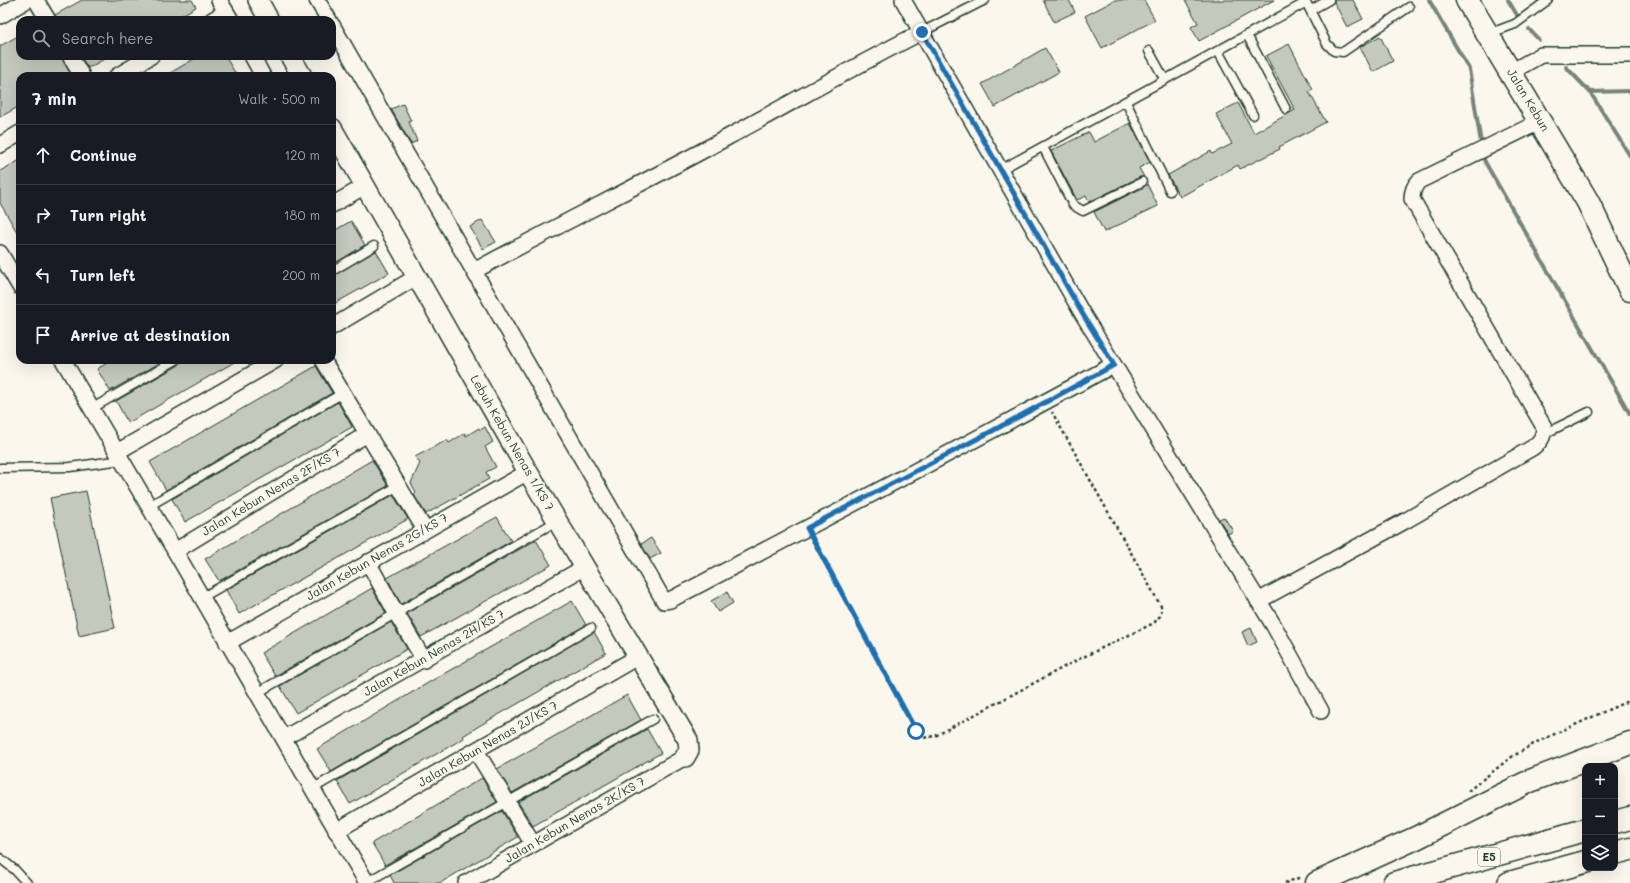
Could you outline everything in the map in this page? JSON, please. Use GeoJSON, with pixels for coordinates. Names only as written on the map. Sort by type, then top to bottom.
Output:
{"type":"FeatureCollection","features":[{"type":"Feature","properties":{"kind":"main road","name":"Jalan Kebun"},"geometry":{"type":"LineString","coordinates":[[1467,0],[1541,121],[1588,202],[1630,290]]}},
{"type":"Feature","properties":{"kind":"main road","name":"Jalan Kebun"},"geometry":{"type":"LineString","coordinates":[[1588,202],[1630,261]]}},
{"type":"Feature","properties":{"kind":"main road"},"geometry":{"type":"LineString","coordinates":[[1311,879],[1416,838],[1530,781],[1630,743]]}},
{"type":"Feature","properties":{"kind":"main road"},"geometry":{"type":"LineString","coordinates":[[1618,821],[1630,818]]}},
{"type":"Feature","properties":{"kind":"main road","name":"E5"},"geometry":{"type":"LineString","coordinates":[[1394,883],[1582,831]]}},
{"type":"Feature","properties":{"kind":"main road"},"geometry":{"type":"LineString","coordinates":[[1618,852],[1630,849]]}},
{"type":"Feature","properties":{"kind":"main road"},"geometry":{"type":"LineString","coordinates":[[1509,883],[1582,863]]}},
{"type":"Feature","properties":{"kind":"street"},"geometry":{"type":"LineString","coordinates":[[0,16],[27,0]]}},
{"type":"Feature","properties":{"kind":"street"},"geometry":{"type":"LineString","coordinates":[[36,0],[46,16]]}},
{"type":"Feature","properties":{"kind":"street"},"geometry":{"type":"LineString","coordinates":[[258,0],[267,16]]}},
{"type":"Feature","properties":{"kind":"street"},"geometry":{"type":"LineString","coordinates":[[317,0],[327,16]]}},
{"type":"Feature","properties":{"kind":"street"},"geometry":{"type":"LineString","coordinates":[[903,0],[1082,313],[1258,602],[1321,711]]}},
{"type":"Feature","properties":{"kind":"street"},"geometry":{"type":"LineString","coordinates":[[336,32],[664,601],[670,600],[1114,365]]}},
{"type":"Feature","properties":{"kind":"street"},"geometry":{"type":"LineString","coordinates":[[474,271],[603,201],[727,138],[848,70],[922,32]]}},
{"type":"Feature","properties":{"kind":"street"},"geometry":{"type":"LineString","coordinates":[[1511,72],[1541,55],[1630,55]]}},
{"type":"Feature","properties":{"kind":"street"},"geometry":{"type":"LineString","coordinates":[[72,60],[80,72]]}},
{"type":"Feature","properties":{"kind":"street"},"geometry":{"type":"LineString","coordinates":[[124,72],[144,60]]}},
{"type":"Feature","properties":{"kind":"street"},"geometry":{"type":"LineString","coordinates":[[254,60],[262,72]]}},
{"type":"Feature","properties":{"kind":"street"},"geometry":{"type":"LineString","coordinates":[[292,60],[300,72]]}},
{"type":"Feature","properties":{"kind":"street"},"geometry":{"type":"LineString","coordinates":[[1258,602],[1405,521],[1532,448],[1539,442],[1544,434],[1544,427],[1412,199],[1414,186],[1419,181],[1541,121]]}},
{"type":"Feature","properties":{"kind":"street"},"geometry":{"type":"LineString","coordinates":[[0,145],[16,135]]}},
{"type":"Feature","properties":{"kind":"street","name":"Lebuh Kebun Nenas 1/KS 7"},"geometry":{"type":"LineString","coordinates":[[336,135],[418,276],[556,521],[639,656],[688,740],[689,750],[685,757]]}},
{"type":"Feature","properties":{"kind":"street"},"geometry":{"type":"LineString","coordinates":[[336,203],[366,186]]}},
{"type":"Feature","properties":{"kind":"street"},"geometry":{"type":"LineString","coordinates":[[0,253],[14,263]]}},
{"type":"Feature","properties":{"kind":"street"},"geometry":{"type":"LineString","coordinates":[[336,325],[418,276]]}},
{"type":"Feature","properties":{"kind":"street"},"geometry":{"type":"LineString","coordinates":[[65,364],[367,883]]}},
{"type":"Feature","properties":{"kind":"street"},"geometry":{"type":"LineString","coordinates":[[119,456],[269,364]]}},
{"type":"Feature","properties":{"kind":"street"},"geometry":{"type":"LineString","coordinates":[[325,364],[425,530]]}},
{"type":"Feature","properties":{"kind":"street","name":"Jalan Kebun Nenas 2F/KS 7"},"geometry":{"type":"LineString","coordinates":[[175,551],[367,434]]}},
{"type":"Feature","properties":{"kind":"street","name":"Jalan Kebun Nenas 2G/KS 7"},"geometry":{"type":"LineString","coordinates":[[228,643],[528,472]]}},
{"type":"Feature","properties":{"kind":"street"},"geometry":{"type":"LineString","coordinates":[[368,562],[424,660]]}},
{"type":"Feature","properties":{"kind":"street","name":"Jalan Kebun Nenas 2H/KS 7"},"geometry":{"type":"LineString","coordinates":[[284,738],[424,660],[585,567]]}},
{"type":"Feature","properties":{"kind":"street","name":"Jalan Kebun Nenas 2J/KS 7"},"geometry":{"type":"LineString","coordinates":[[336,831],[639,656]]}},
{"type":"Feature","properties":{"kind":"street"},"geometry":{"type":"LineString","coordinates":[[476,751],[533,844]]}},
{"type":"Feature","properties":{"kind":"street","name":"Jalan Kebun Nenas 2K/KS 7"},"geometry":{"type":"LineString","coordinates":[[466,883],[685,757]]}},
{"type":"Feature","properties":{"kind":"lane"},"geometry":{"type":"LineString","coordinates":[[922,32],[985,0]]}},
{"type":"Feature","properties":{"kind":"lane"},"geometry":{"type":"LineString","coordinates":[[1000,170],[1303,4],[1305,0],[1327,44],[1334,51],[1343,52],[1409,7]]}},
{"type":"Feature","properties":{"kind":"lane"},"geometry":{"type":"LineString","coordinates":[[1311,10],[1330,0]]}},
{"type":"Feature","properties":{"kind":"lane"},"geometry":{"type":"LineString","coordinates":[[1488,34],[1515,24],[1548,0]]}},
{"type":"Feature","properties":{"kind":"lane"},"geometry":{"type":"LineString","coordinates":[[1247,35],[1286,109]]}},
{"type":"Feature","properties":{"kind":"lane"},"geometry":{"type":"LineString","coordinates":[[1149,51],[1165,80]]}},
{"type":"Feature","properties":{"kind":"lane"},"geometry":{"type":"LineString","coordinates":[[1218,51],[1252,114]]}},
{"type":"Feature","properties":{"kind":"lane"},"geometry":{"type":"LineString","coordinates":[[1126,102],[1170,191]]}},
{"type":"Feature","properties":{"kind":"lane"},"geometry":{"type":"LineString","coordinates":[[1044,147],[1073,205],[1083,212],[1142,182]]}},
{"type":"Feature","properties":{"kind":"lane"},"geometry":{"type":"LineString","coordinates":[[336,269],[374,246]]}},
{"type":"Feature","properties":{"kind":"lane"},"geometry":{"type":"LineString","coordinates":[[91,409],[169,364]]}},
{"type":"Feature","properties":{"kind":"lane"},"geometry":{"type":"LineString","coordinates":[[149,506],[342,393]]}},
{"type":"Feature","properties":{"kind":"lane"},"geometry":{"type":"LineString","coordinates":[[1544,434],[1589,412]]}},
{"type":"Feature","properties":{"kind":"lane"},"geometry":{"type":"LineString","coordinates":[[0,468],[70,467],[119,456]]}},
{"type":"Feature","properties":{"kind":"lane"},"geometry":{"type":"LineString","coordinates":[[201,598],[398,486]]}},
{"type":"Feature","properties":{"kind":"lane"},"geometry":{"type":"LineString","coordinates":[[257,693],[556,521]]}},
{"type":"Feature","properties":{"kind":"lane"},"geometry":{"type":"LineString","coordinates":[[312,789],[591,628]]}},
{"type":"Feature","properties":{"kind":"lane"},"geometry":{"type":"LineString","coordinates":[[367,883],[653,719]]}},
{"type":"Feature","properties":{"kind":"lane"},"geometry":{"type":"LineString","coordinates":[[0,858],[15,870],[27,883]]}},
{"type":"Feature","properties":{"kind":"path"},"geometry":{"type":"LineString","coordinates":[[807,528],[916,731],[923,738],[935,736],[1077,660],[1154,623],[1160,616],[1162,608],[1046,401]]}},
{"type":"Feature","properties":{"kind":"path"},"geometry":{"type":"LineString","coordinates":[[1465,794],[1490,772],[1537,742],[1630,700]]}},
{"type":"Feature","properties":{"kind":"path"},"geometry":{"type":"LineString","coordinates":[[1285,883],[1311,879]]}},
{"type":"Feature","properties":{"kind":"building"},"geometry":{"type":"Polygon","coordinates":[[[82,0],[192,0],[196,7],[180,16],[55,15],[82,0]]]}},
{"type":"Feature","properties":{"kind":"building"},"geometry":{"type":"Polygon","coordinates":[[[1043,0],[1069,0],[1075,12],[1054,22],[1043,0]]]}},
{"type":"Feature","properties":{"kind":"building"},"geometry":{"type":"Polygon","coordinates":[[[1115,0],[1144,0],[1155,20],[1102,48],[1085,16],[1115,0]]]}},
{"type":"Feature","properties":{"kind":"building"},"geometry":{"type":"Polygon","coordinates":[[[1185,0],[1274,0],[1199,41],[1191,27],[1198,23],[1185,0]]]}},
{"type":"Feature","properties":{"kind":"building"},"geometry":{"type":"Polygon","coordinates":[[[1334,0],[1353,0],[1363,19],[1347,27],[1334,0]]]}},
{"type":"Feature","properties":{"kind":"building"},"geometry":{"type":"Polygon","coordinates":[[[1380,36],[1393,61],[1373,72],[1360,47],[1380,36]]]}},
{"type":"Feature","properties":{"kind":"building"},"geometry":{"type":"Polygon","coordinates":[[[16,37],[16,60],[63,60],[70,72],[16,72],[16,108],[0,117],[0,46],[16,37]]]}},
{"type":"Feature","properties":{"kind":"building"},"geometry":{"type":"Polygon","coordinates":[[[1289,44],[1313,90],[1309,92],[1326,122],[1279,147],[1280,149],[1240,169],[1238,165],[1180,197],[1168,175],[1211,151],[1212,154],[1232,144],[1216,114],[1238,103],[1254,133],[1295,110],[1266,56],[1289,44]]]}},
{"type":"Feature","properties":{"kind":"building"},"geometry":{"type":"Polygon","coordinates":[[[1045,48],[1059,72],[995,107],[982,84],[1045,48]]]}},
{"type":"Feature","properties":{"kind":"building"},"geometry":{"type":"Polygon","coordinates":[[[83,60],[103,60],[88,68],[83,60]]]}},
{"type":"Feature","properties":{"kind":"building"},"geometry":{"type":"Polygon","coordinates":[[[192,60],[227,60],[235,72],[172,72],[192,60]]]}},
{"type":"Feature","properties":{"kind":"building"},"geometry":{"type":"Polygon","coordinates":[[[403,104],[411,121],[409,122],[417,141],[411,144],[391,109],[403,104]]]}},
{"type":"Feature","properties":{"kind":"building"},"geometry":{"type":"Polygon","coordinates":[[[1130,123],[1150,162],[1139,168],[1144,177],[1140,177],[1089,202],[1086,196],[1077,200],[1051,151],[1089,132],[1094,142],[1130,123]]]}},
{"type":"Feature","properties":{"kind":"building"},"geometry":{"type":"Polygon","coordinates":[[[16,162],[16,230],[0,203],[0,171],[16,162]]]}},
{"type":"Feature","properties":{"kind":"building"},"geometry":{"type":"Polygon","coordinates":[[[1147,184],[1158,206],[1104,232],[1094,212],[1144,187],[1147,184]]]}},
{"type":"Feature","properties":{"kind":"building"},"geometry":{"type":"Polygon","coordinates":[[[482,220],[496,242],[483,249],[470,227],[482,220]]]}},
{"type":"Feature","properties":{"kind":"building"},"geometry":{"type":"Polygon","coordinates":[[[351,221],[365,245],[336,263],[336,230],[351,221]]]}},
{"type":"Feature","properties":{"kind":"building"},"geometry":{"type":"Polygon","coordinates":[[[376,251],[389,273],[336,303],[336,274],[376,251]]]}},
{"type":"Feature","properties":{"kind":"building"},"geometry":{"type":"Polygon","coordinates":[[[105,364],[158,364],[110,391],[97,369],[105,364]]]}},
{"type":"Feature","properties":{"kind":"building"},"geometry":{"type":"Polygon","coordinates":[[[231,364],[128,423],[116,401],[179,365],[231,364]]]}},
{"type":"Feature","properties":{"kind":"building"},"geometry":{"type":"Polygon","coordinates":[[[316,366],[332,393],[166,490],[150,462],[316,366]]]}},
{"type":"Feature","properties":{"kind":"building"},"geometry":{"type":"Polygon","coordinates":[[[338,402],[352,427],[185,522],[172,499],[338,402]]]}},
{"type":"Feature","properties":{"kind":"building"},"geometry":{"type":"Polygon","coordinates":[[[485,427],[493,442],[485,447],[496,467],[486,472],[489,479],[426,514],[414,495],[416,492],[411,483],[420,463],[415,457],[447,440],[449,443],[465,433],[466,436],[479,428],[480,430],[485,427]]]}},
{"type":"Feature","properties":{"kind":"building"},"geometry":{"type":"Polygon","coordinates":[[[372,460],[388,486],[219,581],[205,559],[372,460]]]}},
{"type":"Feature","properties":{"kind":"building"},"geometry":{"type":"Polygon","coordinates":[[[86,491],[115,628],[79,636],[50,498],[86,491]]]}},
{"type":"Feature","properties":{"kind":"building"},"geometry":{"type":"Polygon","coordinates":[[[393,495],[408,519],[239,614],[226,590],[393,495]]]}},
{"type":"Feature","properties":{"kind":"building"},"geometry":{"type":"Polygon","coordinates":[[[497,517],[511,541],[401,604],[387,578],[497,517]]]}},
{"type":"Feature","properties":{"kind":"building"},"geometry":{"type":"Polygon","coordinates":[[[1224,517],[1233,531],[1228,534],[1219,519],[1224,517]]]}},
{"type":"Feature","properties":{"kind":"building"},"geometry":{"type":"Polygon","coordinates":[[[651,538],[661,553],[650,559],[641,544],[651,538]]]}},
{"type":"Feature","properties":{"kind":"building"},"geometry":{"type":"Polygon","coordinates":[[[536,540],[551,565],[421,637],[407,613],[536,540]]]}},
{"type":"Feature","properties":{"kind":"building"},"geometry":{"type":"Polygon","coordinates":[[[372,588],[386,613],[275,676],[261,653],[372,588]]]}},
{"type":"Feature","properties":{"kind":"building"},"geometry":{"type":"Polygon","coordinates":[[[727,592],[733,603],[718,612],[711,601],[727,592]]]}},
{"type":"Feature","properties":{"kind":"building"},"geometry":{"type":"Polygon","coordinates":[[[572,601],[586,625],[331,772],[317,749],[438,677],[572,601]]]}},
{"type":"Feature","properties":{"kind":"building"},"geometry":{"type":"Polygon","coordinates":[[[391,622],[407,649],[296,713],[280,686],[391,622]]]}},
{"type":"Feature","properties":{"kind":"building"},"geometry":{"type":"Polygon","coordinates":[[[1251,628],[1257,642],[1248,646],[1242,632],[1251,628]]]}},
{"type":"Feature","properties":{"kind":"building"},"geometry":{"type":"Polygon","coordinates":[[[594,632],[606,653],[479,726],[463,736],[464,738],[350,804],[337,781],[594,632]]]}},
{"type":"Feature","properties":{"kind":"building"},"geometry":{"type":"Polygon","coordinates":[[[627,695],[641,720],[512,793],[497,769],[627,695]]]}},
{"type":"Feature","properties":{"kind":"building"},"geometry":{"type":"Polygon","coordinates":[[[647,729],[661,753],[533,826],[518,802],[647,729]]]}},
{"type":"Feature","properties":{"kind":"building"},"geometry":{"type":"Polygon","coordinates":[[[482,778],[497,802],[385,865],[372,843],[482,778]]]}},
{"type":"Feature","properties":{"kind":"building"},"geometry":{"type":"Polygon","coordinates":[[[502,811],[518,837],[440,883],[394,883],[390,875],[502,811]]]}},
{"type":"Feature","properties":{"kind":"waterway"},"geometry":{"type":"LineString","coordinates":[[1429,0],[1469,69],[1481,143]]}},
{"type":"Feature","properties":{"kind":"waterway"},"geometry":{"type":"LineString","coordinates":[[1508,0],[1517,15]]}},
{"type":"Feature","properties":{"kind":"waterway"},"geometry":{"type":"LineString","coordinates":[[1529,29],[1539,40]]}},
{"type":"Feature","properties":{"kind":"waterway"},"geometry":{"type":"LineString","coordinates":[[1566,67],[1590,92],[1630,156]]}},
{"type":"Feature","properties":{"kind":"waterway"},"geometry":{"type":"LineString","coordinates":[[1590,92],[1630,91]]}},
{"type":"Feature","properties":{"kind":"waterway"},"geometry":{"type":"LineString","coordinates":[[1483,155],[1485,162],[1630,414]]}},
{"type":"Feature","properties":{"kind":"route"},"geometry":{"type":"LineString","coordinates":[[916,731],[807,528],[1114,365],[1082,313],[922,32]]}}]}
